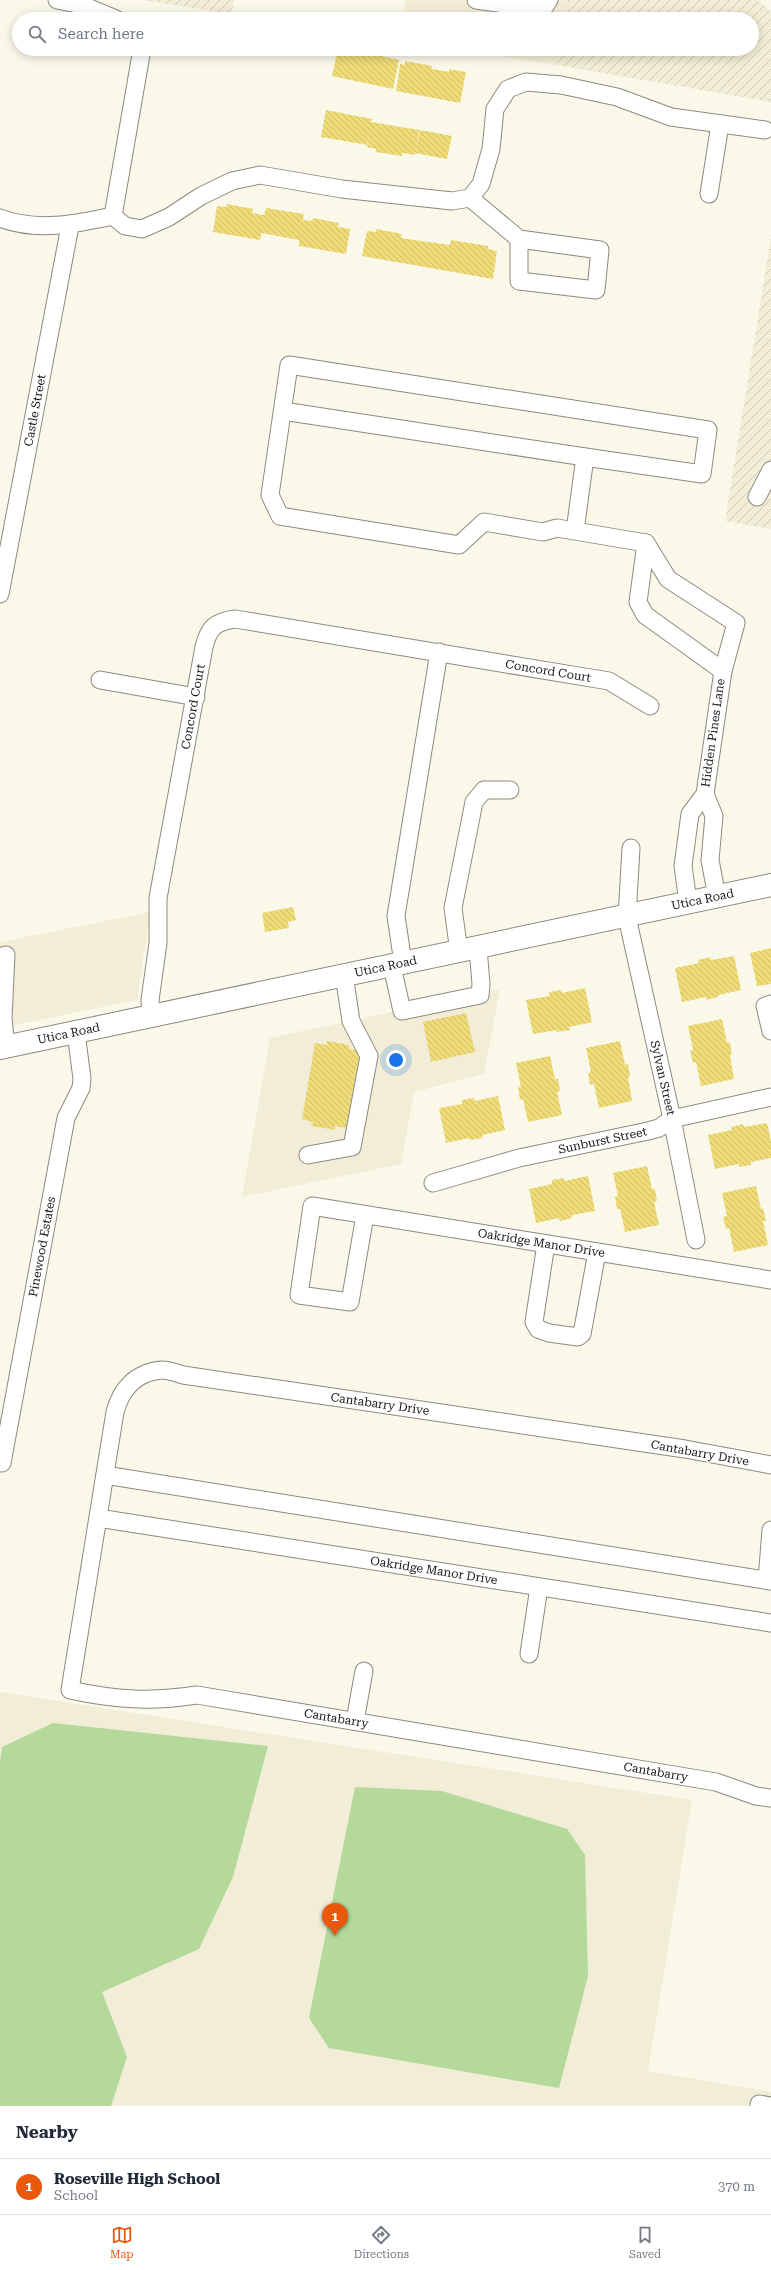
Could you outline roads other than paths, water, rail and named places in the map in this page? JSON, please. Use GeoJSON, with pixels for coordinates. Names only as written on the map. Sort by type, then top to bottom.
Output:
{"type":"FeatureCollection","features":[{"type":"Feature","properties":{"kind":"main road","name":"Utica Road"},"geometry":{"type":"LineString","coordinates":[[3,1048],[344,975],[627,917],[688,902],[771,885]]}},
{"type":"Feature","properties":{"kind":"street"},"geometry":{"type":"LineString","coordinates":[[57,0],[82,5],[99,12]]}},
{"type":"Feature","properties":{"kind":"street"},"geometry":{"type":"LineString","coordinates":[[476,0],[545,6],[549,0]]}},
{"type":"Feature","properties":{"kind":"street"},"geometry":{"type":"LineString","coordinates":[[113,216],[141,56]]}},
{"type":"Feature","properties":{"kind":"street"},"geometry":{"type":"LineString","coordinates":[[113,216],[125,226],[142,229],[170,217],[201,196],[232,181],[260,175],[342,189],[452,201],[470,198],[481,184],[489,156],[495,109],[508,89],[526,82],[561,84],[617,97],[671,117],[765,130]]}},
{"type":"Feature","properties":{"kind":"street"},"geometry":{"type":"LineString","coordinates":[[709,194],[720,124]]}},
{"type":"Feature","properties":{"kind":"street"},"geometry":{"type":"LineString","coordinates":[[470,198],[519,240],[600,250],[596,290],[519,281],[519,240]]}},
{"type":"Feature","properties":{"kind":"street"},"geometry":{"type":"LineString","coordinates":[[0,218],[16,225],[70,226],[113,216]]}},
{"type":"Feature","properties":{"kind":"street","name":"Castle Street"},"geometry":{"type":"LineString","coordinates":[[0,594],[70,226]]}},
{"type":"Feature","properties":{"kind":"street"},"geometry":{"type":"LineString","coordinates":[[282,411],[702,474],[708,430],[289,365],[282,411],[270,494],[280,516],[459,545],[484,522],[543,532],[557,528],[646,543],[668,579],[736,623],[722,671]]}},
{"type":"Feature","properties":{"kind":"street"},"geometry":{"type":"LineString","coordinates":[[575,531],[585,457]]}},
{"type":"Feature","properties":{"kind":"street"},"geometry":{"type":"LineString","coordinates":[[757,497],[771,470]]}},
{"type":"Feature","properties":{"kind":"street","name":"Hidden Pines Lane"},"geometry":{"type":"LineString","coordinates":[[646,543],[638,602],[645,615],[722,671],[704,794],[690,814],[683,866],[688,902]]}},
{"type":"Feature","properties":{"kind":"street","name":"Concord Court"},"geometry":{"type":"LineString","coordinates":[[151,1016],[150,1000],[158,943],[158,898],[207,634],[213,626],[235,619],[609,681],[650,706]]}},
{"type":"Feature","properties":{"kind":"street"},"geometry":{"type":"LineString","coordinates":[[439,652],[396,916],[397,965],[402,1011],[480,995],[481,984],[453,908],[474,802],[484,790],[510,790]]}},
{"type":"Feature","properties":{"kind":"street"},"geometry":{"type":"LineString","coordinates":[[100,680],[196,697]]}},
{"type":"Feature","properties":{"kind":"street","name":"Hidden Pines Lane"},"geometry":{"type":"LineString","coordinates":[[704,794],[714,816],[710,860],[717,897]]}},
{"type":"Feature","properties":{"kind":"street","name":"Sylvan Street"},"geometry":{"type":"LineString","coordinates":[[631,848],[627,917],[672,1119],[696,1240]]}},
{"type":"Feature","properties":{"kind":"street"},"geometry":{"type":"LineString","coordinates":[[0,957],[6,955],[3,1048]]}},
{"type":"Feature","properties":{"kind":"street"},"geometry":{"type":"LineString","coordinates":[[308,1155],[352,1147],[368,1056],[351,1021],[344,975]]}},
{"type":"Feature","properties":{"kind":"street"},"geometry":{"type":"LineString","coordinates":[[771,1004],[765,1006],[771,1030]]}},
{"type":"Feature","properties":{"kind":"street","name":"Pinewood Estates"},"geometry":{"type":"LineString","coordinates":[[2,1463],[66,1118],[81,1088],[81,1063],[76,1032]]}},
{"type":"Feature","properties":{"kind":"street","name":"Sunburst Street"},"geometry":{"type":"LineString","coordinates":[[433,1183],[519,1158],[648,1131],[659,1128],[672,1119],[771,1097]]}},
{"type":"Feature","properties":{"kind":"street","name":"Oakridge Manor Drive"},"geometry":{"type":"LineString","coordinates":[[364,1215],[350,1302],[299,1295],[312,1206],[771,1280]]}},
{"type":"Feature","properties":{"kind":"street"},"geometry":{"type":"LineString","coordinates":[[546,1244],[534,1322],[538,1329],[549,1333],[578,1337],[582,1334],[597,1252]]}},
{"type":"Feature","properties":{"kind":"street","name":"Cantabarry Drive"},"geometry":{"type":"LineString","coordinates":[[98,1518],[104,1475],[118,1399],[125,1388],[141,1375],[163,1370],[191,1376],[684,1449],[771,1465]]}},
{"type":"Feature","properties":{"kind":"street"},"geometry":{"type":"LineString","coordinates":[[104,1475],[769,1581],[771,1530]]}},
{"type":"Feature","properties":{"kind":"street","name":"Oakridge Manor Drive"},"geometry":{"type":"LineString","coordinates":[[98,1518],[771,1623]]}},
{"type":"Feature","properties":{"kind":"street","name":"Cantabarry"},"geometry":{"type":"LineString","coordinates":[[98,1518],[70,1690],[105,1698],[138,1701],[170,1699],[197,1695],[716,1782],[756,1796],[771,1798]]}},
{"type":"Feature","properties":{"kind":"street"},"geometry":{"type":"LineString","coordinates":[[529,1654],[539,1587]]}},
{"type":"Feature","properties":{"kind":"street"},"geometry":{"type":"LineString","coordinates":[[355,1722],[364,1671]]}},
{"type":"Feature","properties":{"kind":"place","name":"Roseville High School"},"geometry":{"type":"Point","coordinates":[335,1936]}}]}
